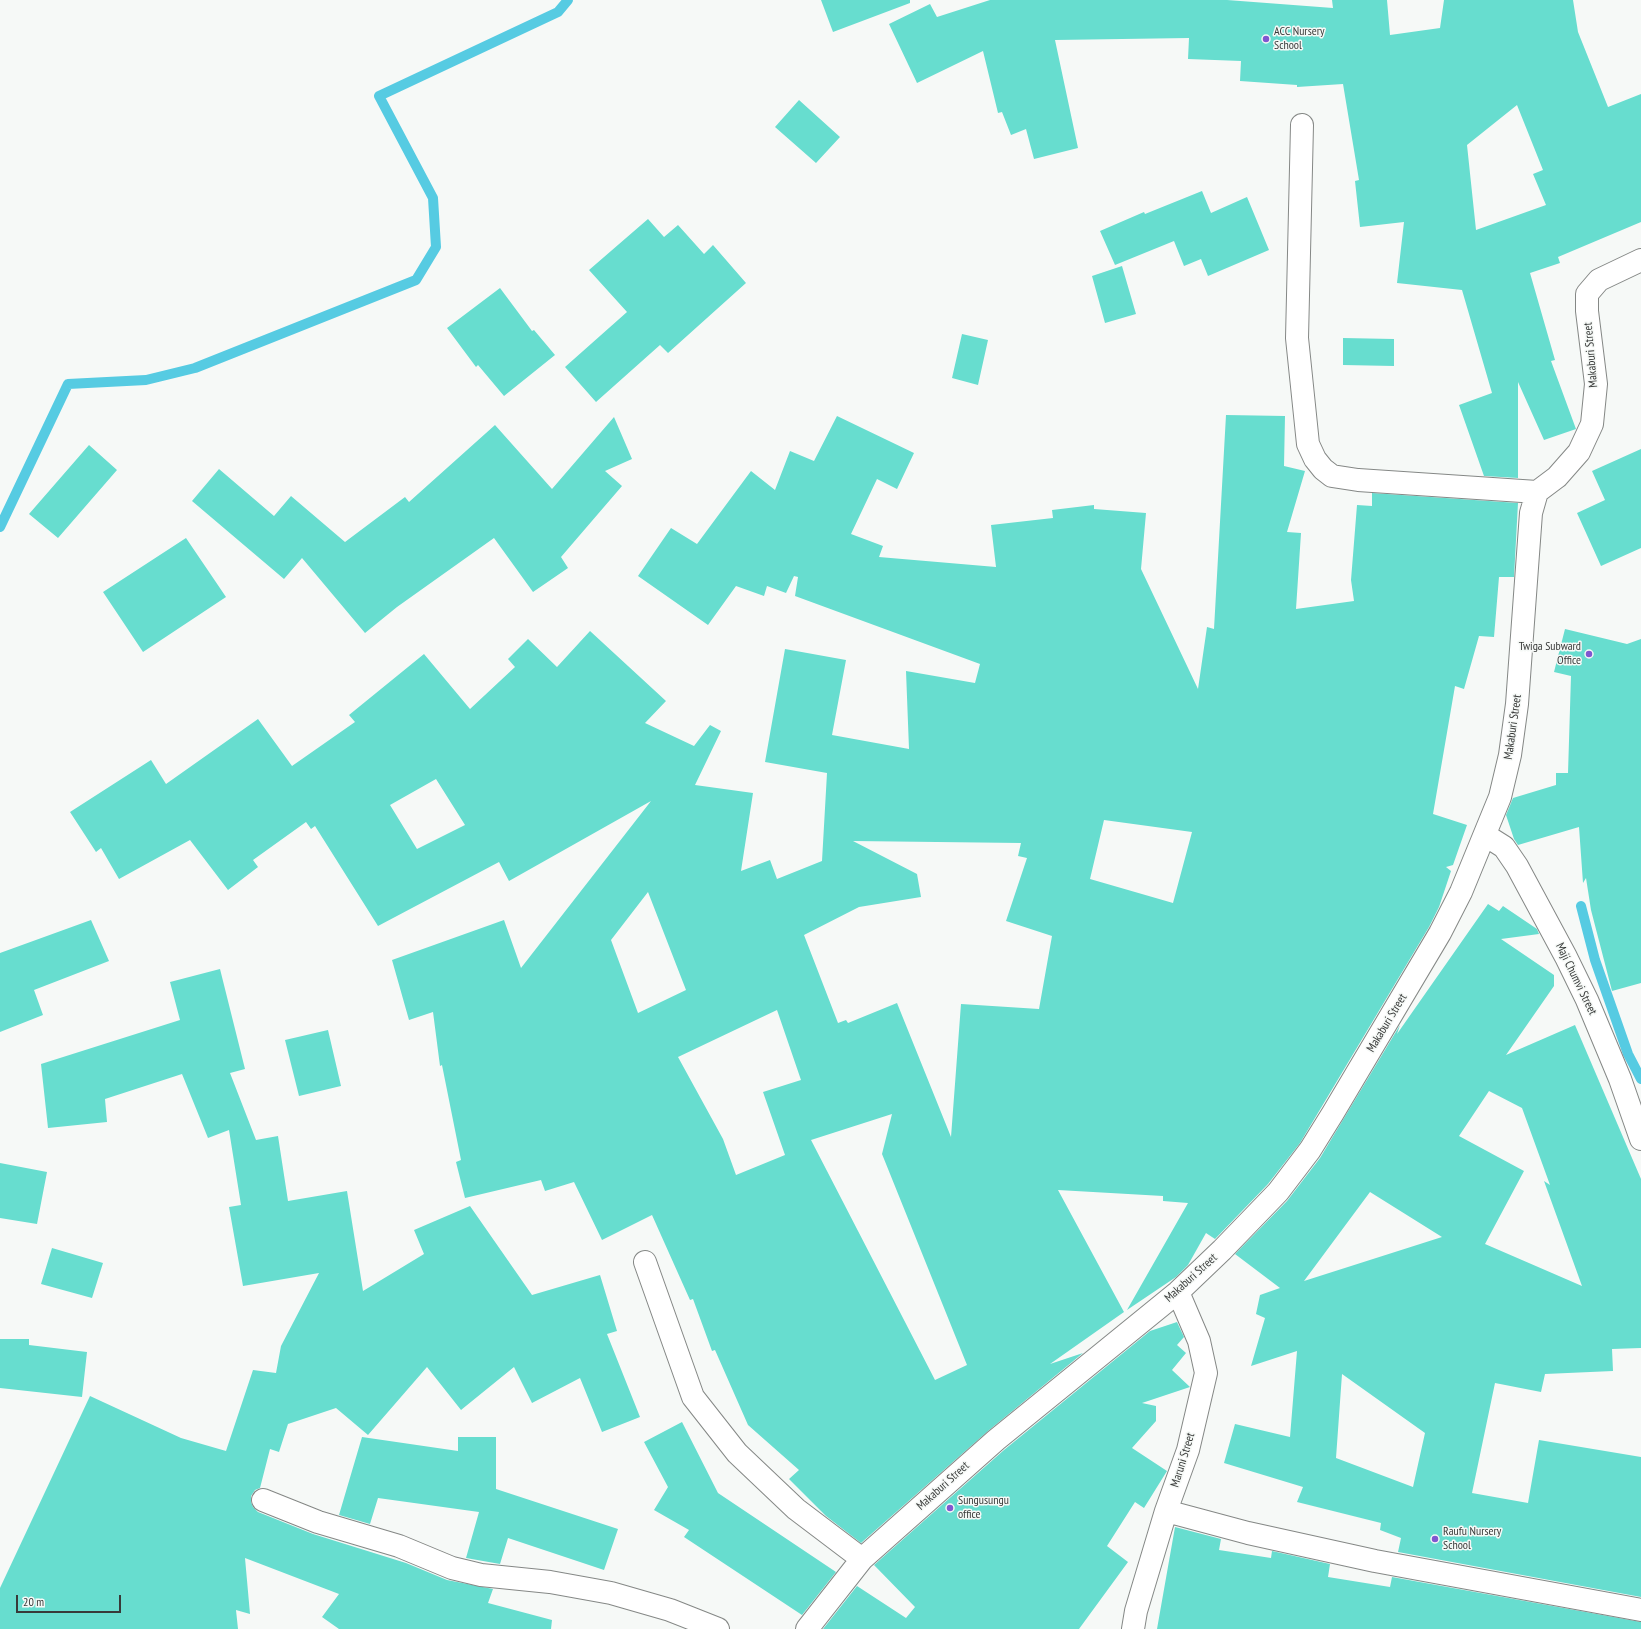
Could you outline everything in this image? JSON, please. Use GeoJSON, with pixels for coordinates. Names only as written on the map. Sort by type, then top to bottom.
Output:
{"type":"FeatureCollection","features":[{"type":"Feature","properties":{"kind":"street"},"geometry":{"type":"LineString","coordinates":[[1302,125],[1297,338],[1308,444],[1315,458],[1323,469],[1332,476],[1358,480],[1537,492]]}},
{"type":"Feature","properties":{"kind":"street","name":"Makaburi Street"},"geometry":{"type":"LineString","coordinates":[[807,1629],[862,1559],[996,1440],[1178,1292],[1251,1221],[1278,1192],[1310,1150],[1440,933],[1500,797],[1510,756],[1517,704],[1531,513],[1537,492],[1557,477],[1579,452],[1592,424],[1596,384],[1587,294],[1599,280],[1641,260]]}},
{"type":"Feature","properties":{"kind":"street","name":"Maji Chumvi Street"},"geometry":{"type":"LineString","coordinates":[[1484,835],[1504,847],[1566,957],[1587,1000],[1620,1078],[1641,1139]]}},
{"type":"Feature","properties":{"kind":"street"},"geometry":{"type":"LineString","coordinates":[[645,1262],[693,1397],[737,1453],[796,1509],[862,1559]]}},
{"type":"Feature","properties":{"kind":"street","name":"Maruni Street"},"geometry":{"type":"LineString","coordinates":[[1133,1629],[1136,1611],[1166,1511],[1188,1450],[1206,1373],[1199,1342],[1178,1292]]}},
{"type":"Feature","properties":{"kind":"street"},"geometry":{"type":"LineString","coordinates":[[263,1500],[318,1522],[399,1546],[452,1568],[481,1575],[550,1582],[611,1593],[670,1610],[718,1629]]}},
{"type":"Feature","properties":{"kind":"street"},"geometry":{"type":"LineString","coordinates":[[1166,1511],[1248,1533],[1375,1561],[1641,1610]]}},
{"type":"Feature","properties":{"kind":"building"},"geometry":{"type":"Polygon","coordinates":[[[821,0],[910,0],[910,3],[833,32],[821,0]]]}},
{"type":"Feature","properties":{"kind":"building"},"geometry":{"type":"Polygon","coordinates":[[[990,0],[1227,0],[1333,8],[1332,0],[1387,0],[1390,35],[1440,28],[1444,0],[1573,0],[1578,32],[1608,107],[1641,94],[1641,222],[1558,257],[1560,263],[1530,273],[1555,360],[1551,361],[1576,429],[1544,440],[1518,382],[1518,478],[1484,476],[1459,405],[1492,393],[1462,290],[1397,283],[1404,222],[1360,227],[1355,181],[1359,180],[1343,84],[1297,87],[1297,85],[1240,81],[1241,61],[1188,59],[1189,38],[1055,40],[1078,148],[1034,159],[1026,129],[1011,135],[1002,112],[998,113],[983,51],[917,83],[889,24],[930,4],[937,17],[990,0]],[[1517,105],[1467,145],[1476,230],[1546,205],[1533,174],[1543,170],[1517,105]]]}},
{"type":"Feature","properties":{"kind":"building"},"geometry":{"type":"Polygon","coordinates":[[[799,100],[840,137],[816,163],[775,127],[799,100]]]}},
{"type":"Feature","properties":{"kind":"building"},"geometry":{"type":"Polygon","coordinates":[[[1202,191],[1211,213],[1247,197],[1269,250],[1208,276],[1201,259],[1184,266],[1174,241],[1115,265],[1100,231],[1144,212],[1145,214],[1202,191]]]}},
{"type":"Feature","properties":{"kind":"building"},"geometry":{"type":"Polygon","coordinates":[[[648,219],[664,237],[678,225],[704,254],[713,245],[746,283],[668,353],[660,345],[596,402],[565,367],[627,312],[589,270],[648,219]]]}},
{"type":"Feature","properties":{"kind":"building"},"geometry":{"type":"Polygon","coordinates":[[[1122,266],[1136,314],[1105,323],[1092,276],[1122,266]]]}},
{"type":"Feature","properties":{"kind":"building"},"geometry":{"type":"Polygon","coordinates":[[[500,288],[532,331],[534,330],[555,355],[504,396],[478,365],[476,367],[447,328],[500,288]]]}},
{"type":"Feature","properties":{"kind":"building"},"geometry":{"type":"Polygon","coordinates":[[[962,334],[988,340],[978,385],[952,378],[962,334]]]}},
{"type":"Feature","properties":{"kind":"building"},"geometry":{"type":"Polygon","coordinates":[[[1343,338],[1394,339],[1394,366],[1343,365],[1343,338]]]}},
{"type":"Feature","properties":{"kind":"building"},"geometry":{"type":"Polygon","coordinates":[[[1226,415],[1285,416],[1284,466],[1305,471],[1287,532],[1301,533],[1296,609],[1354,601],[1351,580],[1357,505],[1372,506],[1372,493],[1518,503],[1514,577],[1499,577],[1494,637],[1479,636],[1464,689],[1455,686],[1433,814],[1467,825],[1453,865],[1446,867],[1451,871],[1439,907],[1429,927],[1300,1143],[1268,1184],[1215,1239],[1206,1233],[1188,1265],[1176,1277],[1127,1310],[1188,1203],[1163,1201],[1163,1196],[1058,1190],[1124,1312],[1050,1364],[1083,1353],[988,1431],[861,1543],[826,1516],[789,1479],[799,1470],[748,1425],[715,1350],[712,1351],[693,1299],[690,1300],[652,1215],[602,1240],[574,1182],[545,1191],[541,1180],[465,1198],[456,1162],[461,1160],[442,1065],[440,1066],[433,1012],[409,1020],[392,960],[504,920],[521,968],[651,801],[509,881],[499,862],[378,926],[315,826],[311,829],[306,822],[253,860],[258,867],[228,890],[190,840],[119,879],[101,848],[96,852],[70,812],[151,760],[166,784],[258,719],[292,766],[355,722],[349,715],[424,654],[470,709],[515,667],[508,659],[528,639],[557,667],[590,631],[666,701],[645,723],[694,746],[710,725],[721,731],[695,785],[753,793],[741,871],[770,860],[777,879],[822,861],[827,773],[765,762],[785,649],[846,660],[832,735],[909,749],[906,671],[975,683],[980,664],[795,596],[798,577],[794,576],[786,593],[767,586],[764,596],[736,586],[708,625],[638,576],[671,528],[697,544],[751,471],[775,490],[790,451],[814,461],[837,416],[914,453],[897,489],[877,479],[851,534],[883,546],[879,557],[996,567],[991,525],[1053,518],[1052,510],[1094,505],[1094,509],[1146,513],[1141,569],[1198,689],[1207,627],[1214,629],[1226,415]],[[436,779],[390,805],[417,849],[465,825],[436,779]],[[1104,820],[1090,879],[1173,903],[1192,832],[1104,820]],[[853,841],[917,874],[921,897],[859,907],[804,935],[838,1023],[846,1020],[848,1023],[897,1003],[951,1137],[961,1004],[1039,1009],[1052,936],[1006,921],[1027,858],[1018,856],[1021,843],[853,841]],[[648,892],[611,940],[638,1013],[686,990],[648,892]],[[777,1010],[678,1057],[723,1139],[736,1175],[785,1155],[763,1092],[801,1080],[777,1010]],[[892,1114],[811,1140],[935,1380],[967,1365],[882,1154],[892,1114]]]}},
{"type":"Feature","properties":{"kind":"building"},"geometry":{"type":"Polygon","coordinates":[[[614,417],[632,459],[605,471],[622,486],[561,557],[568,568],[533,592],[494,538],[397,607],[365,633],[302,558],[284,579],[192,501],[219,469],[274,516],[291,496],[345,542],[405,497],[409,502],[495,425],[552,489],[614,417]]]}},
{"type":"Feature","properties":{"kind":"building"},"geometry":{"type":"Polygon","coordinates":[[[89,445],[117,470],[58,538],[29,514],[89,445]]]}},
{"type":"Feature","properties":{"kind":"building"},"geometry":{"type":"Polygon","coordinates":[[[1641,449],[1641,548],[1601,566],[1577,513],[1605,500],[1592,471],[1641,449]]]}},
{"type":"Feature","properties":{"kind":"building"},"geometry":{"type":"Polygon","coordinates":[[[186,538],[226,597],[143,652],[103,592],[186,538]]]}},
{"type":"Feature","properties":{"kind":"building"},"geometry":{"type":"Polygon","coordinates":[[[1565,629],[1627,644],[1641,639],[1641,983],[1612,991],[1591,910],[1586,878],[1583,883],[1579,827],[1518,845],[1514,839],[1506,815],[1513,798],[1556,785],[1556,773],[1568,773],[1571,676],[1554,672],[1565,629]]]}},
{"type":"Feature","properties":{"kind":"building"},"geometry":{"type":"Polygon","coordinates":[[[1488,904],[1499,911],[1503,906],[1537,929],[1539,934],[1501,939],[1554,975],[1554,986],[1506,1055],[1575,1025],[1641,1179],[1641,1348],[1612,1349],[1613,1371],[1545,1374],[1541,1392],[1495,1383],[1472,1493],[1528,1503],[1539,1440],[1641,1457],[1641,1597],[1398,1552],[1401,1538],[1380,1530],[1381,1523],[1297,1502],[1303,1487],[1224,1463],[1235,1424],[1290,1437],[1297,1351],[1251,1366],[1265,1318],[1256,1314],[1260,1295],[1280,1288],[1235,1254],[1287,1201],[1320,1158],[1400,1025],[1397,1034],[1488,904]],[[1489,1091],[1459,1136],[1524,1171],[1485,1244],[1582,1286],[1544,1181],[1550,1185],[1522,1108],[1489,1091]],[[1370,1192],[1304,1281],[1442,1237],[1370,1192]],[[1342,1374],[1336,1458],[1413,1487],[1425,1433],[1342,1374]]]}},
{"type":"Feature","properties":{"kind":"building"},"geometry":{"type":"Polygon","coordinates":[[[91,920],[109,961],[34,990],[43,1015],[0,1032],[0,953],[91,920]]]}},
{"type":"Feature","properties":{"kind":"building"},"geometry":{"type":"Polygon","coordinates":[[[220,969],[245,1069],[230,1073],[256,1140],[278,1136],[288,1201],[347,1191],[363,1291],[424,1254],[414,1230],[470,1206],[532,1295],[600,1275],[617,1331],[607,1334],[640,1417],[602,1432],[580,1378],[532,1403],[514,1367],[461,1410],[427,1367],[368,1435],[336,1408],[288,1424],[279,1452],[270,1449],[260,1488],[255,1490],[251,1496],[253,1507],[258,1512],[313,1534],[406,1563],[447,1580],[493,1589],[488,1603],[552,1620],[551,1629],[339,1629],[322,1617],[339,1594],[245,1558],[250,1614],[236,1610],[238,1629],[0,1629],[0,1588],[90,1396],[181,1438],[226,1451],[253,1370],[276,1373],[281,1346],[319,1273],[243,1286],[229,1207],[241,1205],[229,1130],[208,1138],[182,1074],[105,1099],[107,1122],[48,1128],[41,1064],[180,1020],[170,982],[220,969]]]}},
{"type":"Feature","properties":{"kind":"building"},"geometry":{"type":"Polygon","coordinates":[[[328,1030],[341,1086],[299,1096],[285,1040],[328,1030]]]}},
{"type":"Feature","properties":{"kind":"building"},"geometry":{"type":"Polygon","coordinates":[[[0,1163],[47,1172],[37,1224],[0,1218],[0,1163]]]}},
{"type":"Feature","properties":{"kind":"building"},"geometry":{"type":"Polygon","coordinates":[[[52,1248],[103,1263],[92,1298],[41,1284],[52,1248]]]}},
{"type":"Feature","properties":{"kind":"building"},"geometry":{"type":"Polygon","coordinates":[[[1177,1322],[1184,1337],[1177,1345],[1186,1353],[1172,1370],[1190,1387],[1142,1403],[1156,1406],[1156,1421],[1132,1448],[1167,1471],[1144,1508],[1135,1502],[1107,1546],[1128,1562],[1079,1629],[823,1629],[857,1586],[906,1618],[915,1607],[874,1565],[1004,1450],[1150,1331],[1177,1322]]]}},
{"type":"Feature","properties":{"kind":"building"},"geometry":{"type":"Polygon","coordinates":[[[0,1339],[29,1339],[29,1345],[87,1352],[82,1397],[0,1388],[0,1339]]]}},
{"type":"Feature","properties":{"kind":"building"},"geometry":{"type":"Polygon","coordinates":[[[682,1422],[718,1493],[836,1572],[802,1615],[684,1537],[689,1530],[654,1510],[668,1487],[644,1442],[682,1422]]]}},
{"type":"Feature","properties":{"kind":"building"},"geometry":{"type":"Polygon","coordinates":[[[362,1437],[458,1451],[458,1437],[496,1437],[496,1489],[618,1529],[604,1570],[508,1538],[500,1564],[466,1558],[479,1512],[378,1498],[370,1524],[339,1515],[362,1437]]]}},
{"type":"Feature","properties":{"kind":"building"},"geometry":{"type":"Polygon","coordinates":[[[1175,1527],[1221,1539],[1219,1550],[1271,1558],[1272,1551],[1330,1564],[1328,1577],[1390,1587],[1392,1577],[1641,1622],[1641,1629],[1157,1629],[1175,1527]]]}},
{"type":"Feature","properties":{"kind":"waterway"},"geometry":{"type":"LineString","coordinates":[[0,527],[68,384],[146,380],[195,368],[416,280],[436,247],[433,198],[379,96],[558,12],[568,0]]}},
{"type":"Feature","properties":{"kind":"waterway"},"geometry":{"type":"LineString","coordinates":[[1581,906],[1595,960],[1628,1054],[1641,1079]]}},
{"type":"Feature","properties":{"kind":"place","name":"ACC Nursery School"},"geometry":{"type":"Point","coordinates":[1266,39]}},
{"type":"Feature","properties":{"kind":"place","name":"Twiga Subward Office"},"geometry":{"type":"Point","coordinates":[1589,654]}},
{"type":"Feature","properties":{"kind":"place","name":"Sungusungu office"},"geometry":{"type":"Point","coordinates":[950,1508]}},
{"type":"Feature","properties":{"kind":"place","name":"Raufu Nursery School"},"geometry":{"type":"Point","coordinates":[1435,1539]}}]}
